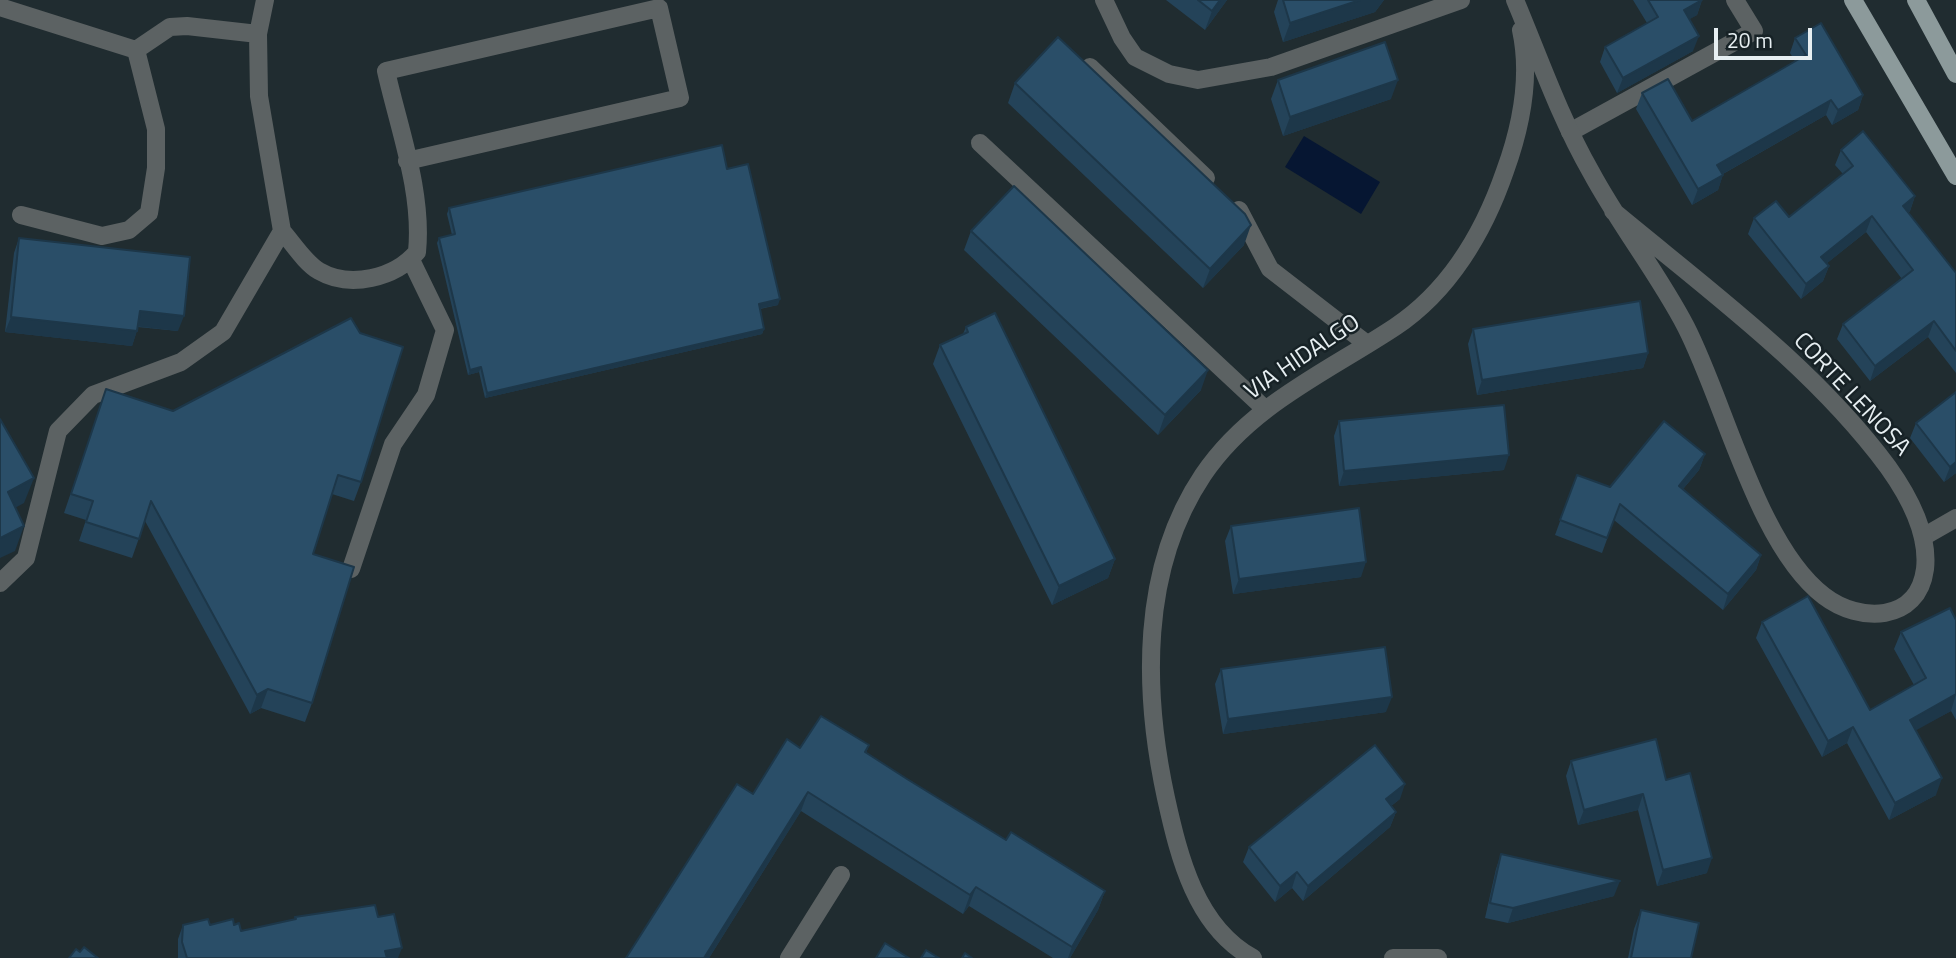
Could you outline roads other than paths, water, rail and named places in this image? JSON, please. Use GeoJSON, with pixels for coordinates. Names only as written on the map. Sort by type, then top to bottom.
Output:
{"type":"FeatureCollection","features":[{"type":"Feature","properties":{"kind":"main road"},"geometry":{"type":"LineString","coordinates":[[1853,0],[1956,176]]}},
{"type":"Feature","properties":{"kind":"main road"},"geometry":{"type":"LineString","coordinates":[[1916,0],[1956,74]]}},
{"type":"Feature","properties":{"kind":"street"},"geometry":{"type":"LineString","coordinates":[[265,0],[258,34],[259,96],[282,231],[318,271],[357,281],[397,270],[417,252],[421,220],[407,161],[386,71],[659,8],[680,98],[407,161]]}},
{"type":"Feature","properties":{"kind":"street"},"geometry":{"type":"LineString","coordinates":[[1104,0],[1122,38],[1135,57],[1169,74],[1198,80],[1271,67],[1461,0]]}},
{"type":"Feature","properties":{"kind":"street","name":"CORTE LENOSA"},"geometry":{"type":"LineString","coordinates":[[1515,0],[1570,132],[1613,211],[1658,276],[1686,326],[1774,533],[1809,582],[1835,603],[1862,615],[1893,611],[1905,605],[1922,583],[1925,567],[1923,537],[1911,505],[1889,468],[1839,410],[1735,312],[1613,211]]}},
{"type":"Feature","properties":{"kind":"street","name":"VIA HIDALGO"},"geometry":{"type":"LineString","coordinates":[[1253,958],[1236,949],[1205,915],[1187,874],[1157,758],[1150,685],[1153,618],[1179,518],[1203,474],[1265,409],[1397,326],[1439,290],[1474,243],[1497,195],[1515,144],[1524,95],[1523,42],[1515,0]]}},
{"type":"Feature","properties":{"kind":"street"},"geometry":{"type":"LineString","coordinates":[[1570,132],[1754,31],[1735,0]]}},
{"type":"Feature","properties":{"kind":"street"},"geometry":{"type":"LineString","coordinates":[[0,7],[136,50]]}},
{"type":"Feature","properties":{"kind":"street"},"geometry":{"type":"LineString","coordinates":[[136,50],[170,27],[258,34]]}},
{"type":"Feature","properties":{"kind":"street"},"geometry":{"type":"LineString","coordinates":[[21,215],[102,236],[129,230],[149,213],[156,167],[156,129],[136,50]]}},
{"type":"Feature","properties":{"kind":"street"},"geometry":{"type":"LineString","coordinates":[[1090,67],[1237,207],[1270,269],[1367,344]]}},
{"type":"Feature","properties":{"kind":"street"},"geometry":{"type":"LineString","coordinates":[[980,143],[1265,409]]}},
{"type":"Feature","properties":{"kind":"street"},"geometry":{"type":"LineString","coordinates":[[0,583],[26,558],[58,430],[93,395],[181,362],[223,332],[282,231]]}},
{"type":"Feature","properties":{"kind":"street"},"geometry":{"type":"LineString","coordinates":[[351,569],[393,444],[426,395],[445,330],[411,260]]}},
{"type":"Feature","properties":{"kind":"street"},"geometry":{"type":"LineString","coordinates":[[1923,537],[1956,518]]}},
{"type":"Feature","properties":{"kind":"street"},"geometry":{"type":"LineString","coordinates":[[789,958],[841,874]]}},
{"type":"Feature","properties":{"kind":"street"},"geometry":{"type":"LineString","coordinates":[[1393,958],[1438,958]]}},
{"type":"Feature","properties":{"kind":"water"},"geometry":{"type":"Polygon","coordinates":[[[1304,136],[1380,182],[1361,214],[1285,167],[1304,136]]]}}]}
